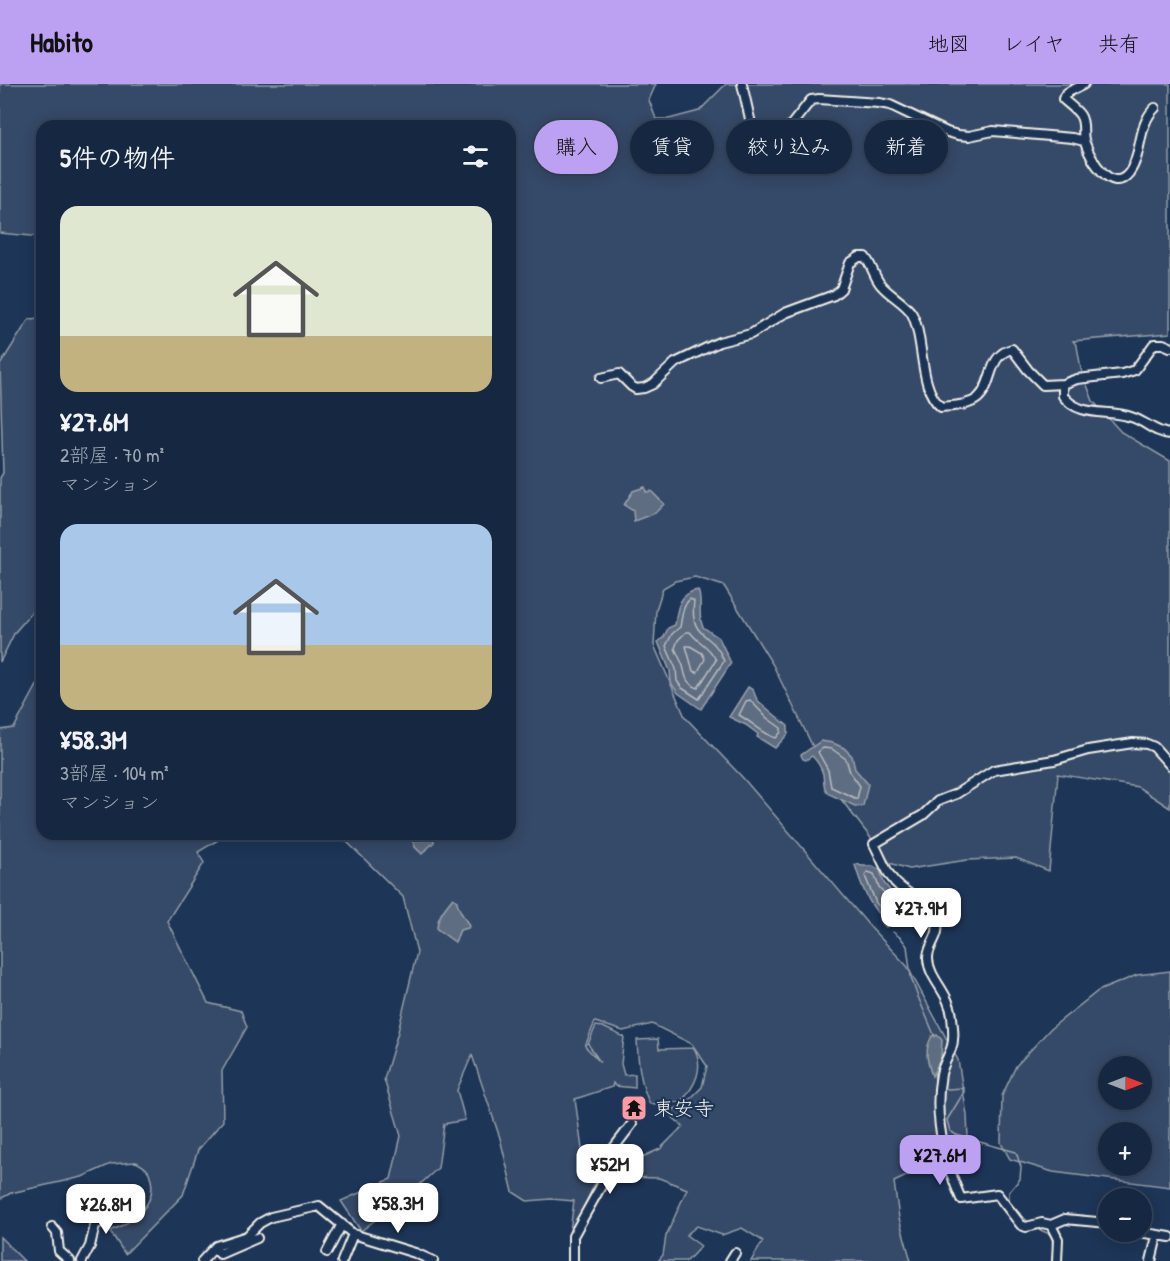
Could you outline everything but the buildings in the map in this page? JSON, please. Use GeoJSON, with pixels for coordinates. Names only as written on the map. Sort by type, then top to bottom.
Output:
{"type":"FeatureCollection","features":[{"type":"Feature","properties":{"kind":"street"},"geometry":{"type":"LineString","coordinates":[[742,84],[755,141],[757,146],[763,150],[780,139],[812,100],[819,99],[890,105],[958,135],[969,136],[993,131],[1084,141]]}},
{"type":"Feature","properties":{"kind":"street"},"geometry":{"type":"LineString","coordinates":[[1084,84],[1067,93],[1063,99],[1080,115],[1084,123],[1084,141],[1102,173],[1111,179],[1122,179],[1129,172],[1146,120],[1155,108]]}},
{"type":"Feature","properties":{"kind":"street"},"geometry":{"type":"LineString","coordinates":[[601,378],[619,374],[636,389],[653,384],[675,363],[719,342],[751,334],[785,313],[834,295],[841,289],[850,263],[859,256],[865,257],[868,261],[882,287],[912,313],[927,380],[938,405],[948,406],[976,400],[984,389],[993,364],[1008,349],[1012,349],[1043,385],[1063,384],[1068,380],[1111,376],[1135,370],[1154,344],[1170,347]]}},
{"type":"Feature","properties":{"kind":"street"},"geometry":{"type":"LineString","coordinates":[[1063,384],[1063,396],[1074,405],[1088,411],[1130,417],[1161,433],[1170,434]]}},
{"type":"Feature","properties":{"kind":"street"},"geometry":{"type":"LineString","coordinates":[[1098,1222],[1065,1220],[1051,1226],[1042,1223],[1026,1227],[1021,1225],[997,1194],[961,1199],[952,1180],[939,1119],[939,1086],[942,1070],[952,1048],[953,1030],[949,1000],[929,969],[927,957],[938,930],[936,920],[920,898],[906,893],[891,878],[874,844],[923,815],[938,801],[956,794],[994,770],[1133,743],[1154,747],[1170,765]]}},
{"type":"Feature","properties":{"kind":"street"},"geometry":{"type":"LineString","coordinates":[[573,1261],[573,1236],[605,1179],[613,1149],[632,1124]]}},
{"type":"Feature","properties":{"kind":"street"},"geometry":{"type":"LineString","coordinates":[[82,1261],[90,1246],[95,1225],[127,1206]]}},
{"type":"Feature","properties":{"kind":"street"},"geometry":{"type":"LineString","coordinates":[[220,1254],[247,1236],[260,1223],[272,1217],[319,1206],[354,1234],[433,1261]]}},
{"type":"Feature","properties":{"kind":"street"},"geometry":{"type":"LineString","coordinates":[[327,1252],[342,1224]]}},
{"type":"Feature","properties":{"kind":"street"},"geometry":{"type":"LineString","coordinates":[[1051,1226],[1058,1239],[1056,1261]]}},
{"type":"Feature","properties":{"kind":"street"},"geometry":{"type":"LineString","coordinates":[[52,1227],[57,1233],[59,1251],[70,1261]]}},
{"type":"Feature","properties":{"kind":"street"},"geometry":{"type":"LineString","coordinates":[[342,1261],[354,1234]]}},
{"type":"Feature","properties":{"kind":"street"},"geometry":{"type":"LineString","coordinates":[[1152,1235],[1170,1237]]}},
{"type":"Feature","properties":{"kind":"street"},"geometry":{"type":"LineString","coordinates":[[1150,1261],[1157,1236]]}},
{"type":"Feature","properties":{"kind":"street"},"geometry":{"type":"LineString","coordinates":[[202,1261],[257,1238]]}},
{"type":"Feature","properties":{"kind":"street"},"geometry":{"type":"LineString","coordinates":[[730,1261],[735,1253]]}},
{"type":"Feature","properties":{"kind":"shaded area"},"geometry":{"type":"Polygon","coordinates":[[[0,84],[656,84],[649,100],[656,119],[669,119],[699,111],[726,84],[1170,84],[1170,333],[1073,341],[1077,346],[1081,369],[1093,401],[1121,432],[1170,461],[1170,808],[1138,787],[1058,774],[1049,871],[1016,858],[967,860],[909,869],[890,863],[834,790],[773,665],[724,586],[695,577],[675,581],[663,588],[656,610],[654,645],[685,717],[743,778],[872,929],[907,966],[958,1060],[967,1115],[968,1138],[957,1135],[938,1161],[894,1182],[899,1218],[911,1261],[751,1261],[763,1241],[742,1228],[722,1235],[697,1226],[686,1235],[701,1246],[687,1261],[658,1261],[663,1255],[666,1236],[687,1189],[659,1178],[624,1177],[622,1166],[660,1149],[683,1126],[667,1113],[686,1103],[702,1087],[707,1066],[692,1044],[652,1024],[623,1031],[595,1022],[585,1046],[600,1062],[588,1044],[596,1026],[624,1037],[621,1064],[624,1075],[635,1074],[635,1088],[615,1086],[613,1083],[612,1087],[575,1099],[584,1163],[599,1175],[573,1229],[571,1239],[569,1238],[574,1201],[551,1199],[527,1201],[513,1192],[500,1138],[472,1055],[457,1090],[465,1120],[444,1124],[438,1168],[414,1190],[361,1231],[341,1201],[391,1179],[401,1136],[384,1079],[417,952],[403,897],[346,841],[340,840],[516,840],[516,120],[36,120],[36,236],[0,233],[0,84]]]}},
{"type":"Feature","properties":{"kind":"shaded area"},"geometry":{"type":"Polygon","coordinates":[[[36,318],[36,608],[15,632],[0,662],[0,478],[3,473],[0,365],[29,319],[36,318]]]}},
{"type":"Feature","properties":{"kind":"shaded area"},"geometry":{"type":"Polygon","coordinates":[[[36,687],[36,840],[218,840],[198,852],[204,863],[167,921],[208,1003],[241,1011],[247,1027],[222,1071],[223,1121],[198,1150],[183,1195],[125,1254],[110,1231],[141,1212],[152,1189],[149,1172],[136,1162],[111,1164],[82,1177],[11,1193],[0,1199],[0,730],[14,728],[36,687]]]}},
{"type":"Feature","properties":{"kind":"shaded area"},"geometry":{"type":"Polygon","coordinates":[[[1170,971],[1170,1187],[1053,1172],[1010,1159],[1001,1143],[1002,1096],[1016,1066],[1050,1029],[1098,991],[1137,975],[1170,971]]]}},
{"type":"Feature","properties":{"kind":"shaded area"},"geometry":{"type":"Polygon","coordinates":[[[658,1039],[659,1049],[694,1048],[697,1055],[699,1063],[697,1076],[681,1102],[650,1104],[644,1089],[637,1040],[658,1039]]]}},
{"type":"Feature","properties":{"kind":"shaded area"},"geometry":{"type":"Polygon","coordinates":[[[0,1237],[24,1261],[0,1261],[0,1237]]]}},
{"type":"Feature","properties":{"kind":"water"},"geometry":{"type":"Polygon","coordinates":[[[645,487],[646,492],[651,491],[664,504],[655,513],[634,521],[633,511],[624,505],[633,491],[645,487]]]}},
{"type":"Feature","properties":{"kind":"water"},"geometry":{"type":"Polygon","coordinates":[[[698,590],[703,627],[719,638],[731,663],[701,709],[678,693],[671,683],[670,671],[658,642],[664,637],[668,628],[675,625],[678,607],[683,598],[698,590]]]}},
{"type":"Feature","properties":{"kind":"water"},"geometry":{"type":"Polygon","coordinates":[[[748,687],[753,690],[757,700],[788,726],[788,734],[775,748],[757,737],[758,734],[746,725],[729,717],[748,687]]]}},
{"type":"Feature","properties":{"kind":"water"},"geometry":{"type":"Polygon","coordinates":[[[821,741],[844,748],[852,756],[855,769],[868,784],[863,806],[855,806],[829,794],[817,762],[812,756],[806,760],[803,759],[801,755],[821,741]]]}},
{"type":"Feature","properties":{"kind":"water"},"geometry":{"type":"Polygon","coordinates":[[[413,840],[434,840],[422,854],[415,847],[413,840]]]}},
{"type":"Feature","properties":{"kind":"water"},"geometry":{"type":"Polygon","coordinates":[[[855,865],[873,866],[880,870],[884,883],[905,909],[886,927],[880,921],[882,918],[860,880],[855,865]]]}},
{"type":"Feature","properties":{"kind":"water"},"geometry":{"type":"Polygon","coordinates":[[[453,898],[457,901],[469,926],[460,930],[455,942],[437,929],[440,916],[453,898]]]}},
{"type":"Feature","properties":{"kind":"water"},"geometry":{"type":"Polygon","coordinates":[[[937,1035],[942,1040],[941,1058],[932,1076],[927,1051],[932,1036],[937,1035]]]}},
{"type":"Feature","properties":{"kind":"waterway"},"geometry":{"type":"LineString","coordinates":[[893,932],[907,946],[911,977],[935,1037]]}},
{"type":"Feature","properties":{"kind":"waterway"},"geometry":{"type":"LineString","coordinates":[[934,1072],[935,1081]]}},
{"type":"Feature","properties":{"kind":"waterway"},"geometry":{"type":"LineString","coordinates":[[942,1087],[964,1088],[964,1092],[947,1120],[950,1131],[958,1136],[1016,1152],[1021,1167],[1020,1179],[1009,1192],[1009,1202],[1029,1223]]}},
{"type":"Feature","properties":{"kind":"waterway"},"geometry":{"type":"LineString","coordinates":[[1038,1229],[1052,1235],[1052,1261]]}},
{"type":"Feature","properties":{"kind":"place","name":"東安寺"},"geometry":{"type":"Point","coordinates":[634,1108]}}]}
